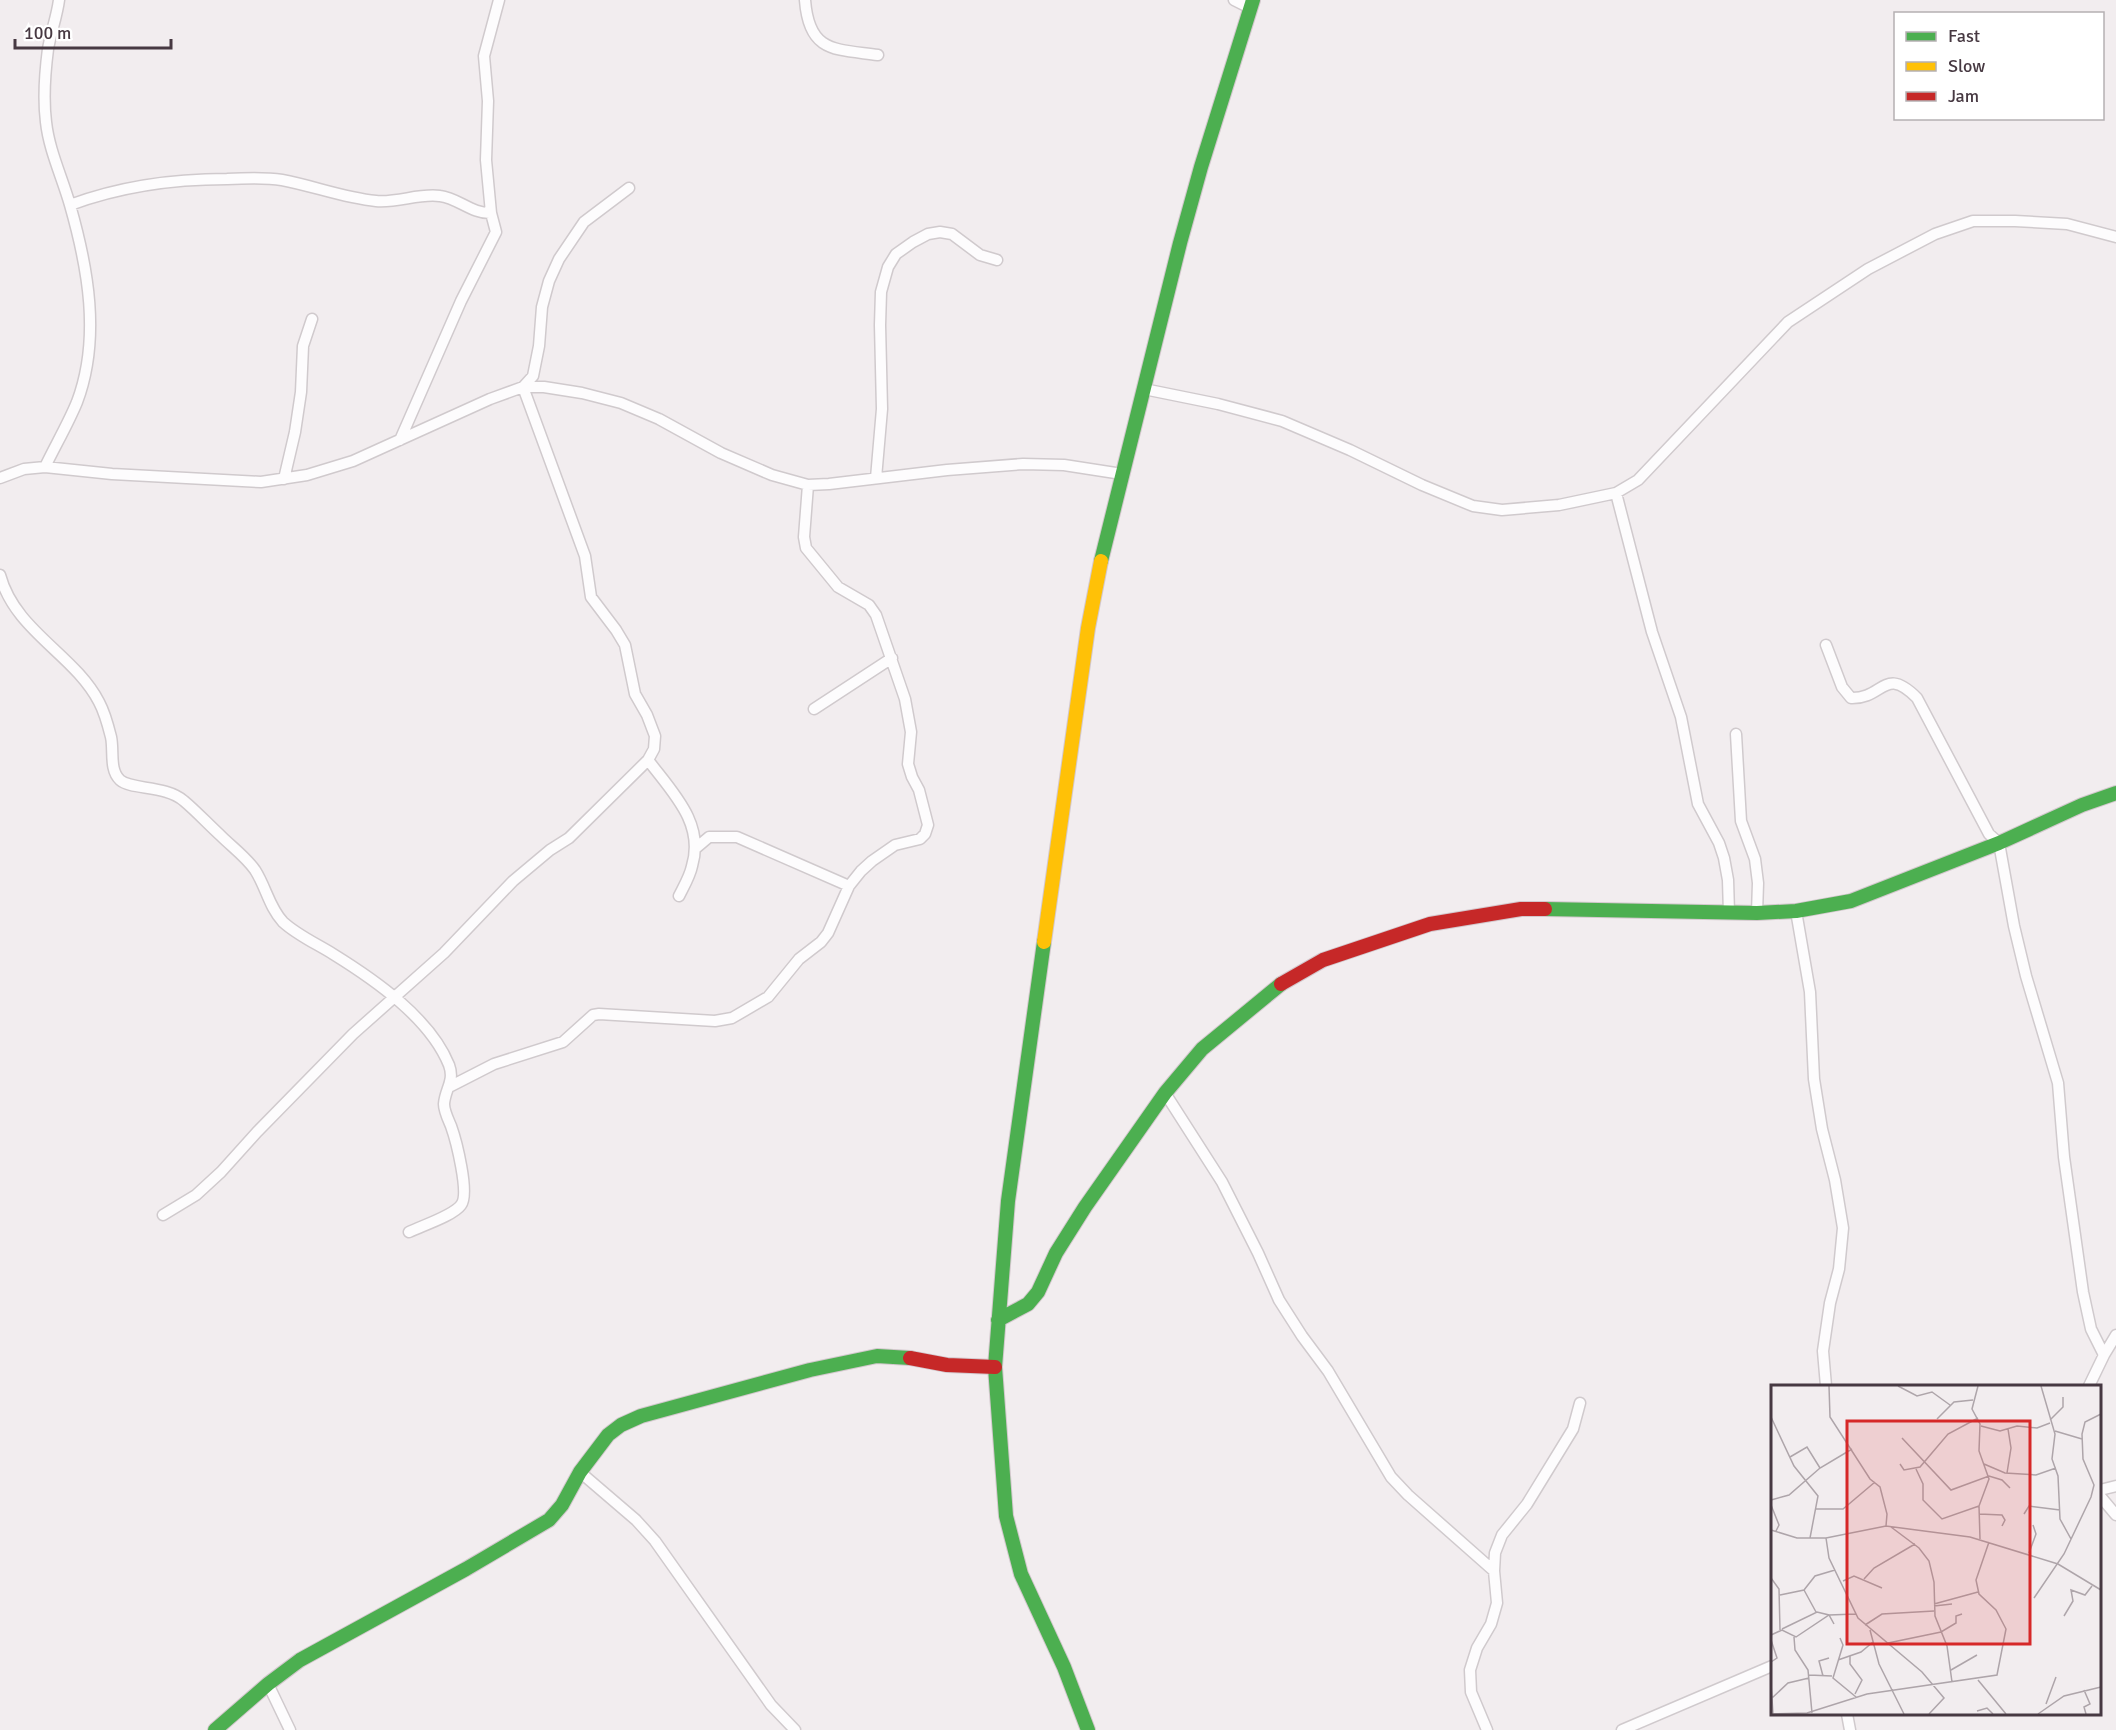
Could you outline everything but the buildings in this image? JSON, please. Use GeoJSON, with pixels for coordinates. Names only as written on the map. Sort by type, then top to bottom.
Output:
{"type":"FeatureCollection","features":[{"type":"Feature","properties":{"kind":"street"},"geometry":{"type":"LineString","coordinates":[[45,467],[77,401],[87,360],[90,322],[89,284],[46,121],[45,86],[48,48],[59,0]]}},
{"type":"Feature","properties":{"kind":"street"},"geometry":{"type":"LineString","coordinates":[[400,440],[461,301],[495,231],[486,160],[488,101],[484,56],[499,0]]}},
{"type":"Feature","properties":{"kind":"street"},"geometry":{"type":"LineString","coordinates":[[805,0],[812,30],[821,43],[833,49],[878,55]]}},
{"type":"Feature","properties":{"kind":"street"},"geometry":{"type":"LineString","coordinates":[[1088,1730],[1064,1667],[1021,1574],[1006,1516],[995,1368],[1008,1201],[1066,802],[1088,628],[1100,564],[1201,167],[1251,4],[1234,0]]}},
{"type":"Feature","properties":{"kind":"street"},"geometry":{"type":"LineString","coordinates":[[70,205],[108,192],[149,184],[191,179],[251,178],[280,180],[350,197],[377,201],[439,196],[478,212],[491,213]]}},
{"type":"Feature","properties":{"kind":"street"},"geometry":{"type":"LineString","coordinates":[[523,387],[533,376],[539,346],[542,307],[549,281],[559,259],[584,222],[629,188]]}},
{"type":"Feature","properties":{"kind":"street"},"geometry":{"type":"LineString","coordinates":[[1144,389],[1218,404],[1282,421],[1473,506],[1502,510],[1559,505],[1616,493],[1638,480],[1788,322],[1868,269],[1935,234],[1973,221],[2015,221],[2067,224],[2116,237]]}},
{"type":"Feature","properties":{"kind":"street"},"geometry":{"type":"LineString","coordinates":[[876,478],[882,408],[880,325],[882,292],[888,267],[896,254],[913,242],[927,234],[940,232],[952,234],[980,255],[997,260]]}},
{"type":"Feature","properties":{"kind":"street"},"geometry":{"type":"LineString","coordinates":[[284,479],[301,392],[303,346],[312,319]]}},
{"type":"Feature","properties":{"kind":"street"},"geometry":{"type":"LineString","coordinates":[[0,478],[24,470],[45,467],[112,474],[261,482],[307,475],[353,461],[490,399],[523,387],[544,387],[582,393],[621,403],[659,419],[721,453],[772,475],[808,484],[829,484],[947,470],[1023,464],[1064,465],[1122,474]]}},
{"type":"Feature","properties":{"kind":"street"},"geometry":{"type":"LineString","coordinates":[[163,1215],[196,1195],[221,1172],[353,1034],[444,953],[513,881],[550,850],[569,838],[648,760],[654,749],[655,736],[632,686],[629,657],[625,645],[616,630],[594,605],[585,556],[523,387]]}},
{"type":"Feature","properties":{"kind":"street"},"geometry":{"type":"LineString","coordinates":[[451,1086],[494,1064],[563,1042],[593,1015],[715,1021],[732,1018],[752,1008],[768,997],[800,959],[821,942],[828,933],[849,886],[872,861],[895,845],[926,834],[928,825],[919,790],[912,777],[909,764],[911,732],[909,717],[892,658],[880,624],[869,604],[838,587],[806,548],[804,537],[808,484]]}},
{"type":"Feature","properties":{"kind":"street"},"geometry":{"type":"LineString","coordinates":[[1616,493],[1652,632],[1681,717],[1698,804],[1719,843],[1724,858],[1728,880],[1729,913]]}},
{"type":"Feature","properties":{"kind":"street"},"geometry":{"type":"LineString","coordinates":[[0,575],[4,591],[13,607],[77,673],[99,703],[112,740],[118,779],[130,784],[155,788],[182,799],[256,871],[276,914],[286,924],[352,966],[393,997],[424,1026],[438,1043],[452,1076],[444,1107],[456,1139],[465,1194],[461,1205],[450,1213],[408,1232]]}},
{"type":"Feature","properties":{"kind":"street"},"geometry":{"type":"LineString","coordinates":[[1826,645],[1842,687],[1851,698],[1859,698],[1890,683],[1898,683],[1906,687],[1917,698],[1989,834],[1999,843],[2021,956],[2058,1083],[2064,1157],[2083,1292],[2091,1329],[2104,1355]]}},
{"type":"Feature","properties":{"kind":"street"},"geometry":{"type":"LineString","coordinates":[[814,709],[892,658]]}},
{"type":"Feature","properties":{"kind":"street"},"geometry":{"type":"LineString","coordinates":[[1736,734],[1741,821],[1755,859],[1758,883],[1757,913]]}},
{"type":"Feature","properties":{"kind":"street"},"geometry":{"type":"LineString","coordinates":[[648,760],[682,805],[694,827],[696,848],[692,867],[679,896]]}},
{"type":"Feature","properties":{"kind":"street"},"geometry":{"type":"LineString","coordinates":[[998,1320],[1028,1304],[1038,1292],[1056,1253],[1085,1207],[1164,1093],[1202,1050],[1274,988],[1323,960],[1430,924],[1521,909],[1757,913],[1796,911],[1851,901],[1999,843],[2082,805],[2116,793]]}},
{"type":"Feature","properties":{"kind":"street"},"geometry":{"type":"LineString","coordinates":[[696,848],[709,837],[737,837],[849,886]]}},
{"type":"Feature","properties":{"kind":"street"},"geometry":{"type":"LineString","coordinates":[[1796,911],[1810,992],[1814,1079],[1843,1228],[1839,1269],[1830,1303],[1823,1351],[1826,1385]]}},
{"type":"Feature","properties":{"kind":"street"},"geometry":{"type":"LineString","coordinates":[[1164,1093],[1222,1182],[1279,1300],[1328,1371],[1391,1477],[1494,1571]]}},
{"type":"Feature","properties":{"kind":"street"},"geometry":{"type":"LineString","coordinates":[[2089,1385],[2116,1335]]}},
{"type":"Feature","properties":{"kind":"street"},"geometry":{"type":"LineString","coordinates":[[215,1730],[267,1684],[300,1660],[549,1520],[562,1505],[580,1472],[608,1435],[621,1425],[641,1416],[810,1370],[877,1356],[899,1356],[947,1365],[995,1368]]}},
{"type":"Feature","properties":{"kind":"street"},"geometry":{"type":"LineString","coordinates":[[1487,1730],[1471,1692],[1470,1670],[1477,1648],[1491,1624],[1497,1603],[1495,1553],[1502,1535],[1527,1504],[1574,1429],[1580,1403]]}},
{"type":"Feature","properties":{"kind":"street"},"geometry":{"type":"LineString","coordinates":[[580,1472],[636,1520],[655,1541],[771,1705],[795,1730]]}},
{"type":"Feature","properties":{"kind":"street"},"geometry":{"type":"LineString","coordinates":[[2101,1490],[2116,1486]]}},
{"type":"Feature","properties":{"kind":"street"},"geometry":{"type":"LineString","coordinates":[[2101,1497],[2116,1515]]}},
{"type":"Feature","properties":{"kind":"street"},"geometry":{"type":"LineString","coordinates":[[1622,1730],[1771,1667]]}},
{"type":"Feature","properties":{"kind":"street"},"geometry":{"type":"LineString","coordinates":[[267,1684],[290,1730]]}},
{"type":"Feature","properties":{"kind":"street"},"geometry":{"type":"LineString","coordinates":[[1847,1715],[1850,1730]]}},
{"type":"Feature","properties":{"kind":"traffic: fast"},"geometry":{"type":"LineString","coordinates":[[1101,561],[1180,243],[1253,0]]}},
{"type":"Feature","properties":{"kind":"traffic: fast"},"geometry":{"type":"LineString","coordinates":[[1545,909],[1757,913],[1796,911],[1851,901],[1999,843],[2082,805],[2116,793]]}},
{"type":"Feature","properties":{"kind":"traffic: fast"},"geometry":{"type":"LineString","coordinates":[[1044,942],[1008,1201],[995,1367],[1006,1516],[1021,1574],[1064,1667],[1088,1730]]}},
{"type":"Feature","properties":{"kind":"traffic: fast"},"geometry":{"type":"LineString","coordinates":[[998,1320],[1028,1304],[1038,1292],[1056,1253],[1085,1207],[1165,1093],[1202,1049],[1281,984]]}},
{"type":"Feature","properties":{"kind":"traffic: fast"},"geometry":{"type":"LineString","coordinates":[[215,1730],[268,1684],[300,1660],[466,1569],[549,1520],[562,1505],[580,1472],[608,1435],[621,1425],[641,1416],[810,1370],[877,1356],[910,1358]]}},
{"type":"Feature","properties":{"kind":"traffic: slow"},"geometry":{"type":"LineString","coordinates":[[1044,942],[1088,628],[1101,561]]}},
{"type":"Feature","properties":{"kind":"traffic: jam"},"geometry":{"type":"LineString","coordinates":[[1281,984],[1323,960],[1430,924],[1521,909],[1545,909]]}},
{"type":"Feature","properties":{"kind":"traffic: jam"},"geometry":{"type":"LineString","coordinates":[[910,1358],[947,1365],[995,1367]]}}]}
